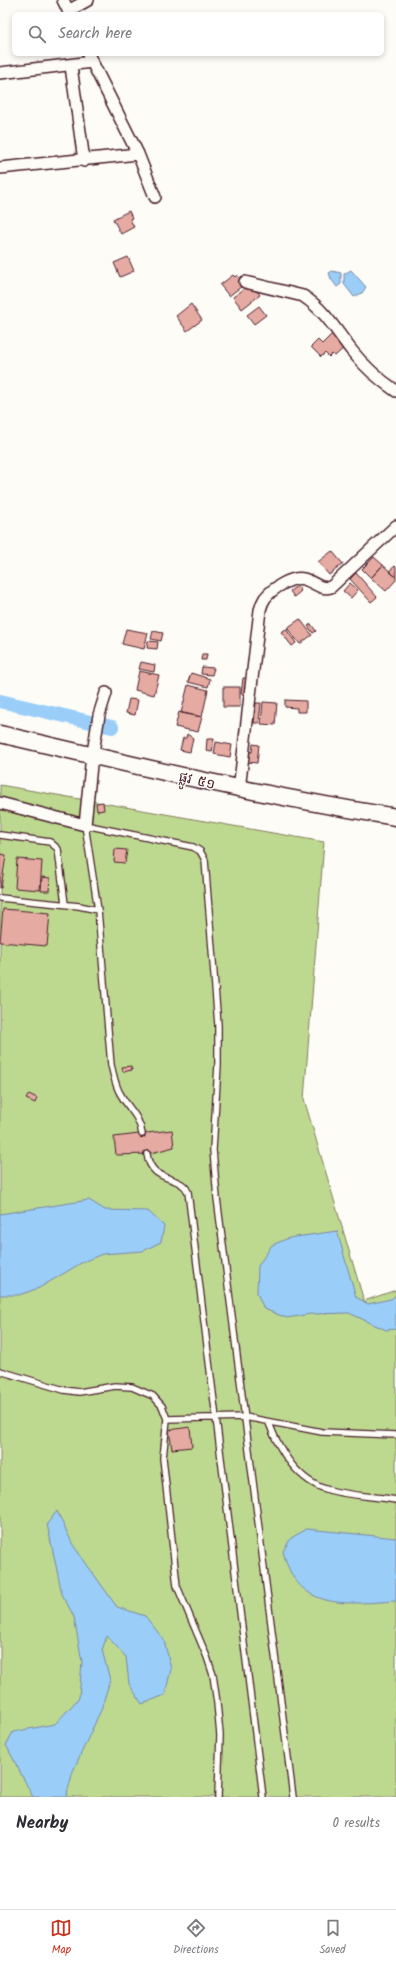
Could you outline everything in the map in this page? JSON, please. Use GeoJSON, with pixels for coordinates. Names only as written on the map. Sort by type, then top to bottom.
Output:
{"type":"FeatureCollection","features":[{"type":"Feature","properties":{"kind":"main road","name":"ផ្លូវ ៥១"},"geometry":{"type":"LineString","coordinates":[[0,734],[91,760],[317,805],[396,817]]}},
{"type":"Feature","properties":{"kind":"street"},"geometry":{"type":"LineString","coordinates":[[63,0],[69,12],[88,0]]}},
{"type":"Feature","properties":{"kind":"street"},"geometry":{"type":"LineString","coordinates":[[0,73],[71,66],[90,58],[138,154],[155,197]]}},
{"type":"Feature","properties":{"kind":"street"},"geometry":{"type":"LineString","coordinates":[[71,66],[84,161]]}},
{"type":"Feature","properties":{"kind":"street"},"geometry":{"type":"LineString","coordinates":[[0,168],[84,161],[138,154]]}},
{"type":"Feature","properties":{"kind":"street"},"geometry":{"type":"LineString","coordinates":[[245,282],[303,296],[311,301],[326,316],[364,365],[396,391]]}},
{"type":"Feature","properties":{"kind":"street"},"geometry":{"type":"LineString","coordinates":[[239,790],[260,610],[264,599],[281,585],[302,578],[323,588],[331,587],[396,526]]}},
{"type":"Feature","properties":{"kind":"street"},"geometry":{"type":"LineString","coordinates":[[0,803],[85,825],[91,760],[99,716],[106,693]]}},
{"type":"Feature","properties":{"kind":"lane"},"geometry":{"type":"LineString","coordinates":[[142,1134],[140,1123],[136,1115],[122,1097],[116,1085],[111,1065],[98,910],[85,825],[187,845],[200,851],[205,860],[218,1025],[218,1065],[213,1150],[217,1198],[293,1797]]}},
{"type":"Feature","properties":{"kind":"lane"},"geometry":{"type":"LineString","coordinates":[[0,835],[54,844],[58,849],[65,904]]}},
{"type":"Feature","properties":{"kind":"lane"},"geometry":{"type":"LineString","coordinates":[[0,898],[65,904],[98,910]]}},
{"type":"Feature","properties":{"kind":"lane"},"geometry":{"type":"LineString","coordinates":[[147,1154],[150,1166],[154,1172],[183,1186],[188,1192],[263,1797]]}},
{"type":"Feature","properties":{"kind":"lane"},"geometry":{"type":"LineString","coordinates":[[0,1371],[64,1390],[79,1392],[115,1386],[132,1387],[153,1396],[162,1406],[167,1419],[163,1458],[174,1570],[177,1586],[213,1675],[220,1735],[218,1797]]}},
{"type":"Feature","properties":{"kind":"lane"},"geometry":{"type":"LineString","coordinates":[[167,1419],[245,1418],[269,1423],[294,1425],[322,1432],[396,1434]]}},
{"type":"Feature","properties":{"kind":"lane"},"geometry":{"type":"LineString","coordinates":[[269,1423],[284,1455],[292,1465],[314,1484],[328,1490],[396,1500]]}},
{"type":"Feature","properties":{"kind":"green space"},"geometry":{"type":"Polygon","coordinates":[[[0,785],[324,842],[304,1099],[364,1301],[396,1290],[396,1797],[0,1797],[0,785]]]}},
{"type":"Feature","properties":{"kind":"water"},"geometry":{"type":"Polygon","coordinates":[[[351,270],[366,287],[362,293],[354,297],[344,284],[344,274],[351,270]]]}},
{"type":"Feature","properties":{"kind":"water"},"geometry":{"type":"Polygon","coordinates":[[[332,271],[341,273],[341,284],[337,287],[331,279],[329,273],[332,271]]]}},
{"type":"Feature","properties":{"kind":"water"},"geometry":{"type":"Polygon","coordinates":[[[89,1200],[105,1210],[148,1211],[164,1226],[161,1242],[143,1251],[102,1254],[83,1262],[39,1288],[19,1295],[0,1295],[0,1214],[89,1200]]]}},
{"type":"Feature","properties":{"kind":"water"},"geometry":{"type":"Polygon","coordinates":[[[337,1231],[356,1297],[368,1304],[391,1299],[396,1295],[396,1329],[386,1330],[349,1313],[311,1314],[287,1318],[264,1309],[257,1293],[258,1266],[272,1245],[289,1238],[337,1231]]]}},
{"type":"Feature","properties":{"kind":"water"},"geometry":{"type":"Polygon","coordinates":[[[57,1511],[73,1545],[117,1607],[145,1616],[164,1640],[171,1669],[165,1695],[142,1704],[129,1684],[126,1657],[107,1636],[102,1650],[110,1680],[101,1710],[73,1771],[66,1797],[33,1797],[6,1745],[13,1732],[55,1724],[79,1698],[82,1662],[74,1617],[62,1594],[47,1524],[57,1511]]]}},
{"type":"Feature","properties":{"kind":"water"},"geometry":{"type":"Polygon","coordinates":[[[307,1529],[396,1538],[396,1601],[342,1603],[326,1600],[312,1594],[300,1585],[290,1571],[283,1551],[291,1538],[307,1529]]]}},
{"type":"Feature","properties":{"kind":"building"},"geometry":{"type":"Polygon","coordinates":[[[129,211],[132,218],[130,219],[134,227],[121,234],[113,219],[129,211]]]}},
{"type":"Feature","properties":{"kind":"building"},"geometry":{"type":"Polygon","coordinates":[[[128,257],[134,271],[120,277],[114,263],[128,257]]]}},
{"type":"Feature","properties":{"kind":"building"},"geometry":{"type":"Polygon","coordinates":[[[233,275],[235,277],[237,275],[240,279],[238,281],[242,286],[229,296],[220,285],[233,275]]]}},
{"type":"Feature","properties":{"kind":"building"},"geometry":{"type":"Polygon","coordinates":[[[251,284],[260,295],[242,309],[233,297],[251,284]]]}},
{"type":"Feature","properties":{"kind":"building"},"geometry":{"type":"Polygon","coordinates":[[[191,304],[202,320],[187,331],[176,316],[191,304]]]}},
{"type":"Feature","properties":{"kind":"building"},"geometry":{"type":"Polygon","coordinates":[[[259,306],[266,315],[254,324],[247,315],[259,306]]]}},
{"type":"Feature","properties":{"kind":"building"},"geometry":{"type":"Polygon","coordinates":[[[333,333],[346,346],[335,356],[332,354],[329,357],[325,353],[321,357],[311,347],[318,340],[322,344],[333,333]]]}},
{"type":"Feature","properties":{"kind":"building"},"geometry":{"type":"Polygon","coordinates":[[[332,551],[343,564],[329,575],[318,562],[332,551]]]}},
{"type":"Feature","properties":{"kind":"building"},"geometry":{"type":"Polygon","coordinates":[[[374,557],[383,565],[371,578],[362,569],[374,557]]]}},
{"type":"Feature","properties":{"kind":"building"},"geometry":{"type":"Polygon","coordinates":[[[383,565],[396,577],[396,580],[386,591],[371,578],[383,565]]]}},
{"type":"Feature","properties":{"kind":"building"},"geometry":{"type":"Polygon","coordinates":[[[395,566],[396,567],[396,577],[389,571],[395,566]]]}},
{"type":"Feature","properties":{"kind":"building"},"geometry":{"type":"Polygon","coordinates":[[[356,573],[377,597],[371,602],[350,579],[356,573]]]}},
{"type":"Feature","properties":{"kind":"building"},"geometry":{"type":"Polygon","coordinates":[[[350,583],[358,590],[351,598],[343,591],[350,583]]]}},
{"type":"Feature","properties":{"kind":"building"},"geometry":{"type":"Polygon","coordinates":[[[297,586],[301,591],[294,597],[290,591],[297,586]]]}},
{"type":"Feature","properties":{"kind":"building"},"geometry":{"type":"Polygon","coordinates":[[[300,619],[312,635],[300,644],[287,628],[300,619]]]}},
{"type":"Feature","properties":{"kind":"building"},"geometry":{"type":"Polygon","coordinates":[[[311,624],[316,631],[313,633],[308,626],[311,624]]]}},
{"type":"Feature","properties":{"kind":"building"},"geometry":{"type":"Polygon","coordinates":[[[126,629],[148,633],[144,649],[122,644],[126,629]]]}},
{"type":"Feature","properties":{"kind":"building"},"geometry":{"type":"Polygon","coordinates":[[[286,629],[296,643],[292,646],[281,632],[286,629]]]}},
{"type":"Feature","properties":{"kind":"building"},"geometry":{"type":"Polygon","coordinates":[[[153,631],[163,633],[161,641],[151,639],[153,631]]]}},
{"type":"Feature","properties":{"kind":"building"},"geometry":{"type":"Polygon","coordinates":[[[148,641],[158,642],[157,649],[147,648],[148,641]]]}},
{"type":"Feature","properties":{"kind":"building"},"geometry":{"type":"Polygon","coordinates":[[[202,654],[207,654],[206,660],[201,660],[202,654]]]}},
{"type":"Feature","properties":{"kind":"building"},"geometry":{"type":"Polygon","coordinates":[[[141,662],[155,665],[154,672],[139,669],[141,662]]]}},
{"type":"Feature","properties":{"kind":"building"},"geometry":{"type":"Polygon","coordinates":[[[202,667],[214,668],[212,675],[201,674],[202,667]]]}},
{"type":"Feature","properties":{"kind":"building"},"geometry":{"type":"Polygon","coordinates":[[[139,671],[159,675],[154,695],[135,690],[139,671]]]}},
{"type":"Feature","properties":{"kind":"building"},"geometry":{"type":"Polygon","coordinates":[[[191,673],[210,679],[208,687],[188,682],[191,673]]]}},
{"type":"Feature","properties":{"kind":"building"},"geometry":{"type":"Polygon","coordinates":[[[243,678],[251,678],[248,695],[241,694],[243,678]]]}},
{"type":"Feature","properties":{"kind":"building"},"geometry":{"type":"Polygon","coordinates":[[[188,685],[208,690],[202,717],[181,713],[188,685]]]}},
{"type":"Feature","properties":{"kind":"building"},"geometry":{"type":"Polygon","coordinates":[[[223,687],[240,687],[240,707],[223,707],[223,687]]]}},
{"type":"Feature","properties":{"kind":"building"},"geometry":{"type":"Polygon","coordinates":[[[129,699],[138,700],[135,715],[126,713],[129,699]]]}},
{"type":"Feature","properties":{"kind":"building"},"geometry":{"type":"Polygon","coordinates":[[[285,700],[306,701],[306,712],[297,712],[297,708],[285,707],[285,700]]]}},
{"type":"Feature","properties":{"kind":"building"},"geometry":{"type":"Polygon","coordinates":[[[263,702],[277,703],[275,725],[261,724],[263,702]]]}},
{"type":"Feature","properties":{"kind":"building"},"geometry":{"type":"Polygon","coordinates":[[[256,703],[261,703],[259,723],[254,723],[256,703]]]}},
{"type":"Feature","properties":{"kind":"building"},"geometry":{"type":"Polygon","coordinates":[[[179,712],[202,717],[198,732],[175,727],[179,712]]]}},
{"type":"Feature","properties":{"kind":"building"},"geometry":{"type":"Polygon","coordinates":[[[187,734],[193,738],[190,752],[180,750],[183,738],[186,738],[187,734]]]}},
{"type":"Feature","properties":{"kind":"building"},"geometry":{"type":"Polygon","coordinates":[[[207,739],[214,739],[212,752],[206,751],[207,739]]]}},
{"type":"Feature","properties":{"kind":"building"},"geometry":{"type":"Polygon","coordinates":[[[216,742],[232,745],[230,757],[214,754],[216,742]]]}},
{"type":"Feature","properties":{"kind":"building"},"geometry":{"type":"Polygon","coordinates":[[[253,744],[259,745],[257,763],[247,762],[248,752],[252,752],[253,744]]]}},
{"type":"Feature","properties":{"kind":"building"},"geometry":{"type":"Polygon","coordinates":[[[103,802],[104,810],[97,811],[96,803],[103,802]]]}},
{"type":"Feature","properties":{"kind":"building"},"geometry":{"type":"Polygon","coordinates":[[[115,849],[127,850],[125,863],[114,862],[115,849]]]}},
{"type":"Feature","properties":{"kind":"building"},"geometry":{"type":"Polygon","coordinates":[[[0,854],[6,855],[1,888],[0,888],[0,854]]]}},
{"type":"Feature","properties":{"kind":"building"},"geometry":{"type":"Polygon","coordinates":[[[17,859],[42,861],[40,890],[15,888],[17,859]]]}},
{"type":"Feature","properties":{"kind":"building"},"geometry":{"type":"Polygon","coordinates":[[[42,877],[50,878],[49,891],[41,891],[42,877]]]}},
{"type":"Feature","properties":{"kind":"building"},"geometry":{"type":"Polygon","coordinates":[[[3,909],[50,913],[47,946],[0,942],[3,909]]]}},
{"type":"Feature","properties":{"kind":"building"},"geometry":{"type":"Polygon","coordinates":[[[131,1066],[132,1070],[123,1072],[122,1067],[131,1066]]]}},
{"type":"Feature","properties":{"kind":"building"},"geometry":{"type":"Polygon","coordinates":[[[29,1094],[37,1098],[35,1103],[26,1099],[29,1094]]]}},
{"type":"Feature","properties":{"kind":"building"},"geometry":{"type":"Polygon","coordinates":[[[172,1130],[174,1147],[147,1154],[116,1155],[114,1137],[172,1130]]]}},
{"type":"Feature","properties":{"kind":"building"},"geometry":{"type":"Polygon","coordinates":[[[190,1427],[192,1447],[172,1449],[169,1430],[190,1427]]]}},
{"type":"Feature","properties":{"kind":"waterway"},"geometry":{"type":"LineString","coordinates":[[0,701],[112,727]]}}]}
